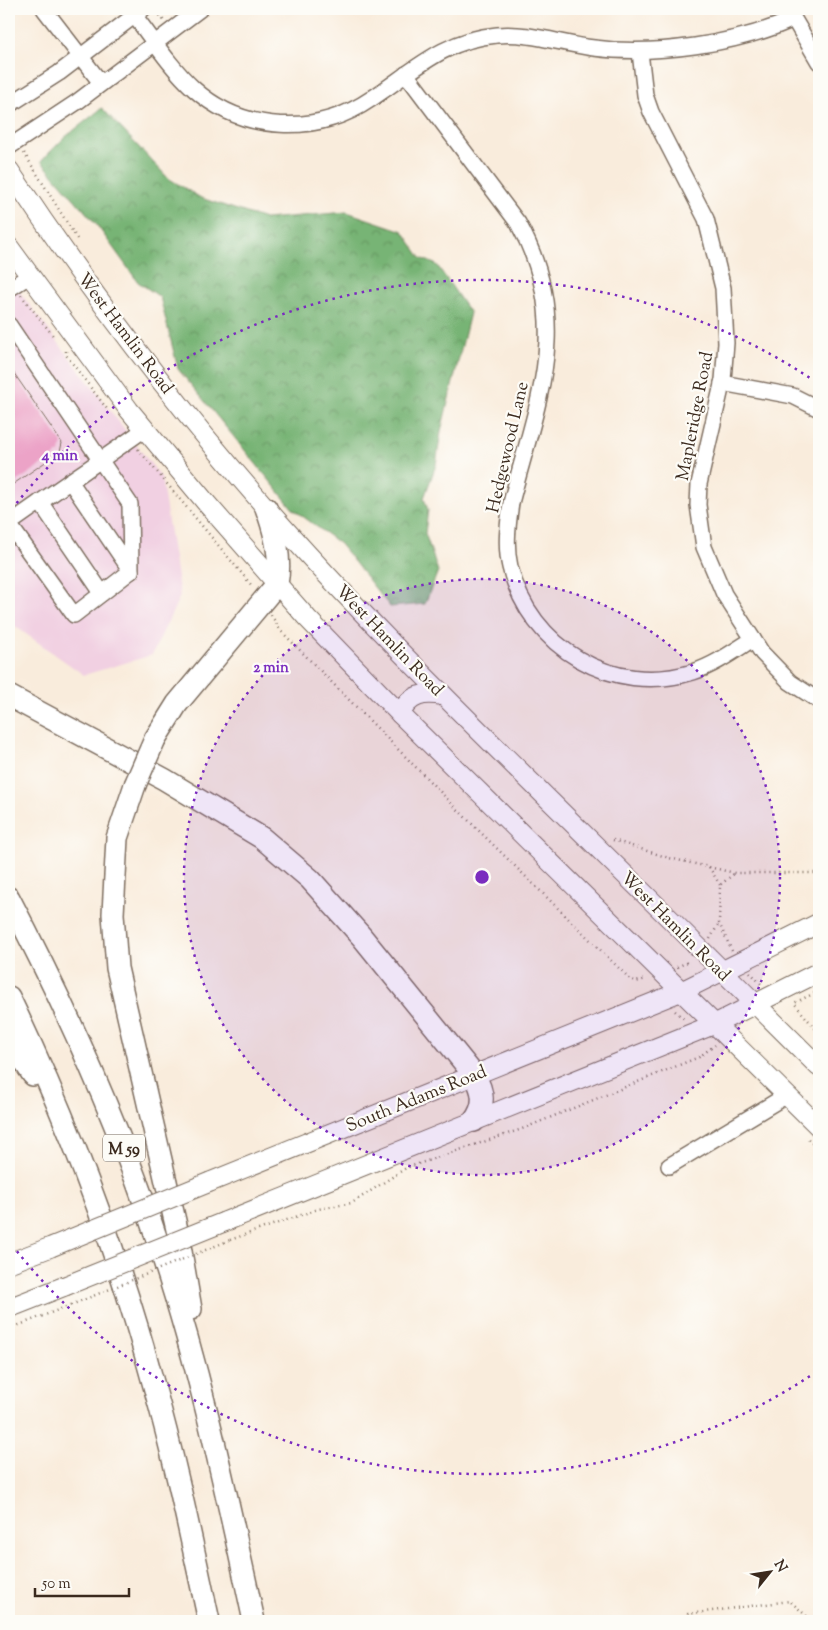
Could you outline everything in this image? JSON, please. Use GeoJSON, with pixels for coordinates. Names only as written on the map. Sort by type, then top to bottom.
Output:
{"type":"FeatureCollection","features":[{"type":"Feature","properties":{"kind":"highway"},"geometry":{"type":"LineString","coordinates":[[207,1411],[178,1234],[117,968],[114,914],[117,845],[135,785],[155,739],[177,704],[277,584],[279,572],[277,546],[266,508]]}},
{"type":"Feature","properties":{"kind":"highway"},"geometry":{"type":"LineString","coordinates":[[9,696],[164,779],[262,838],[310,879],[355,930],[474,1075],[482,1093],[480,1113],[474,1121]]}},
{"type":"Feature","properties":{"kind":"highway","name":"M 59"},"geometry":{"type":"LineString","coordinates":[[9,898],[59,998],[111,1114],[156,1237],[193,1356],[254,1621]]}},
{"type":"Feature","properties":{"kind":"highway","name":"M 59"},"geometry":{"type":"LineString","coordinates":[[9,997],[78,1154],[112,1247],[150,1368],[184,1505],[209,1621]]}},
{"type":"Feature","properties":{"kind":"highway"},"geometry":{"type":"LineString","coordinates":[[9,1039],[30,1070],[78,1154]]}},
{"type":"Feature","properties":{"kind":"main road","name":"West Hamlin Road"},"geometry":{"type":"LineString","coordinates":[[9,170],[73,263],[146,362],[266,508],[379,631],[723,972],[761,997],[819,1067]]}},
{"type":"Feature","properties":{"kind":"main road"},"geometry":{"type":"LineString","coordinates":[[9,247],[145,430],[277,584],[400,714],[819,1127]]}},
{"type":"Feature","properties":{"kind":"main road"},"geometry":{"type":"LineString","coordinates":[[400,714],[404,706],[415,696],[431,694],[444,696]]}},
{"type":"Feature","properties":{"kind":"main road","name":"South Adams Road"},"geometry":{"type":"LineString","coordinates":[[9,1263],[682,991],[819,923]]}},
{"type":"Feature","properties":{"kind":"main road"},"geometry":{"type":"LineString","coordinates":[[9,1308],[715,1024],[761,997],[819,972]]}},
{"type":"Feature","properties":{"kind":"street"},"geometry":{"type":"LineString","coordinates":[[44,9],[101,83]]}},
{"type":"Feature","properties":{"kind":"street"},"geometry":{"type":"LineString","coordinates":[[15,149],[200,9]]}},
{"type":"Feature","properties":{"kind":"street"},"geometry":{"type":"LineString","coordinates":[[9,105],[59,73],[139,12],[155,42],[184,78],[209,101],[224,110],[264,123],[305,125],[344,115],[372,99],[446,48],[482,36],[524,35],[592,48],[640,52],[742,38],[770,30],[791,14],[819,62]]}},
{"type":"Feature","properties":{"kind":"street","name":"Mapleridge Road"},"geometry":{"type":"LineString","coordinates":[[640,52],[645,95],[651,112],[706,219],[719,264],[726,321],[722,383],[699,484],[700,527],[704,547],[716,580],[753,639],[777,670],[801,690],[819,701]]}},
{"type":"Feature","properties":{"kind":"street","name":"Hedgewood Lane"},"geometry":{"type":"LineString","coordinates":[[406,74],[518,223],[532,250],[543,287],[548,321],[546,365],[511,503],[507,540],[510,567],[523,603],[549,637],[577,660],[606,672],[638,678],[664,678],[692,672],[711,665],[753,639]]}},
{"type":"Feature","properties":{"kind":"street"},"geometry":{"type":"LineString","coordinates":[[9,289],[29,276]]}},
{"type":"Feature","properties":{"kind":"street"},"geometry":{"type":"LineString","coordinates":[[9,325],[130,504],[131,571]]}},
{"type":"Feature","properties":{"kind":"street"},"geometry":{"type":"LineString","coordinates":[[722,383],[793,396],[819,409]]}},
{"type":"Feature","properties":{"kind":"street"},"geometry":{"type":"LineString","coordinates":[[131,571],[74,615],[9,524],[145,430]]}},
{"type":"Feature","properties":{"kind":"street"},"geometry":{"type":"LineString","coordinates":[[70,481],[131,571]]}},
{"type":"Feature","properties":{"kind":"street"},"geometry":{"type":"LineString","coordinates":[[40,502],[102,593]]}},
{"type":"Feature","properties":{"kind":"street"},"geometry":{"type":"LineString","coordinates":[[669,1166],[787,1095]]}},
{"type":"Feature","properties":{"kind":"path"},"geometry":{"type":"LineString","coordinates":[[155,9],[166,24]]}},
{"type":"Feature","properties":{"kind":"path"},"geometry":{"type":"LineString","coordinates":[[15,149],[83,248]]}},
{"type":"Feature","properties":{"kind":"path"},"geometry":{"type":"LineString","coordinates":[[607,835],[633,848],[735,873],[819,874]]}},
{"type":"Feature","properties":{"kind":"path"},"geometry":{"type":"LineString","coordinates":[[708,867],[720,885],[719,923],[708,944]]}},
{"type":"Feature","properties":{"kind":"path"},"geometry":{"type":"LineString","coordinates":[[720,885],[735,873]]}},
{"type":"Feature","properties":{"kind":"path"},"geometry":{"type":"LineString","coordinates":[[719,923],[731,949]]}},
{"type":"Feature","properties":{"kind":"path"},"geometry":{"type":"LineString","coordinates":[[672,970],[696,957]]}},
{"type":"Feature","properties":{"kind":"path"},"geometry":{"type":"LineString","coordinates":[[747,969],[761,997]]}},
{"type":"Feature","properties":{"kind":"path"},"geometry":{"type":"LineString","coordinates":[[818,1032],[794,1003],[819,991]]}},
{"type":"Feature","properties":{"kind":"path"},"geometry":{"type":"LineString","coordinates":[[668,1005],[690,1025]]}},
{"type":"Feature","properties":{"kind":"path"},"geometry":{"type":"LineString","coordinates":[[818,1032],[819,1025]]}},
{"type":"Feature","properties":{"kind":"path"},"geometry":{"type":"LineString","coordinates":[[9,1329],[230,1240],[318,1209],[352,1203],[406,1168],[522,1129],[699,1057],[715,1045]]}},
{"type":"Feature","properties":{"kind":"path"},"geometry":{"type":"LineString","coordinates":[[680,1621],[688,1614],[790,1601],[811,1620]]}},
{"type":"Feature","properties":{"kind":"path"},"geometry":{"type":"LineString","coordinates":[[796,1621],[800,1618],[818,1621]]}},
{"type":"Feature","properties":{"kind":"shaded area"},"geometry":{"type":"Polygon","coordinates":[[[9,278],[161,477],[180,596],[152,655],[84,675],[9,622],[9,278]]]}},
{"type":"Feature","properties":{"kind":"green space"},"geometry":{"type":"Polygon","coordinates":[[[102,108],[168,178],[201,198],[265,219],[347,212],[403,231],[421,258],[437,265],[470,313],[441,431],[436,465],[424,498],[428,510],[425,533],[438,571],[425,604],[390,607],[340,544],[293,509],[178,369],[160,297],[138,282],[96,224],[41,161],[64,138],[102,108]]]}},
{"type":"Feature","properties":{"kind":"building"},"geometry":{"type":"Polygon","coordinates":[[[9,366],[62,443],[60,452],[9,487],[9,366]]]}}]}
